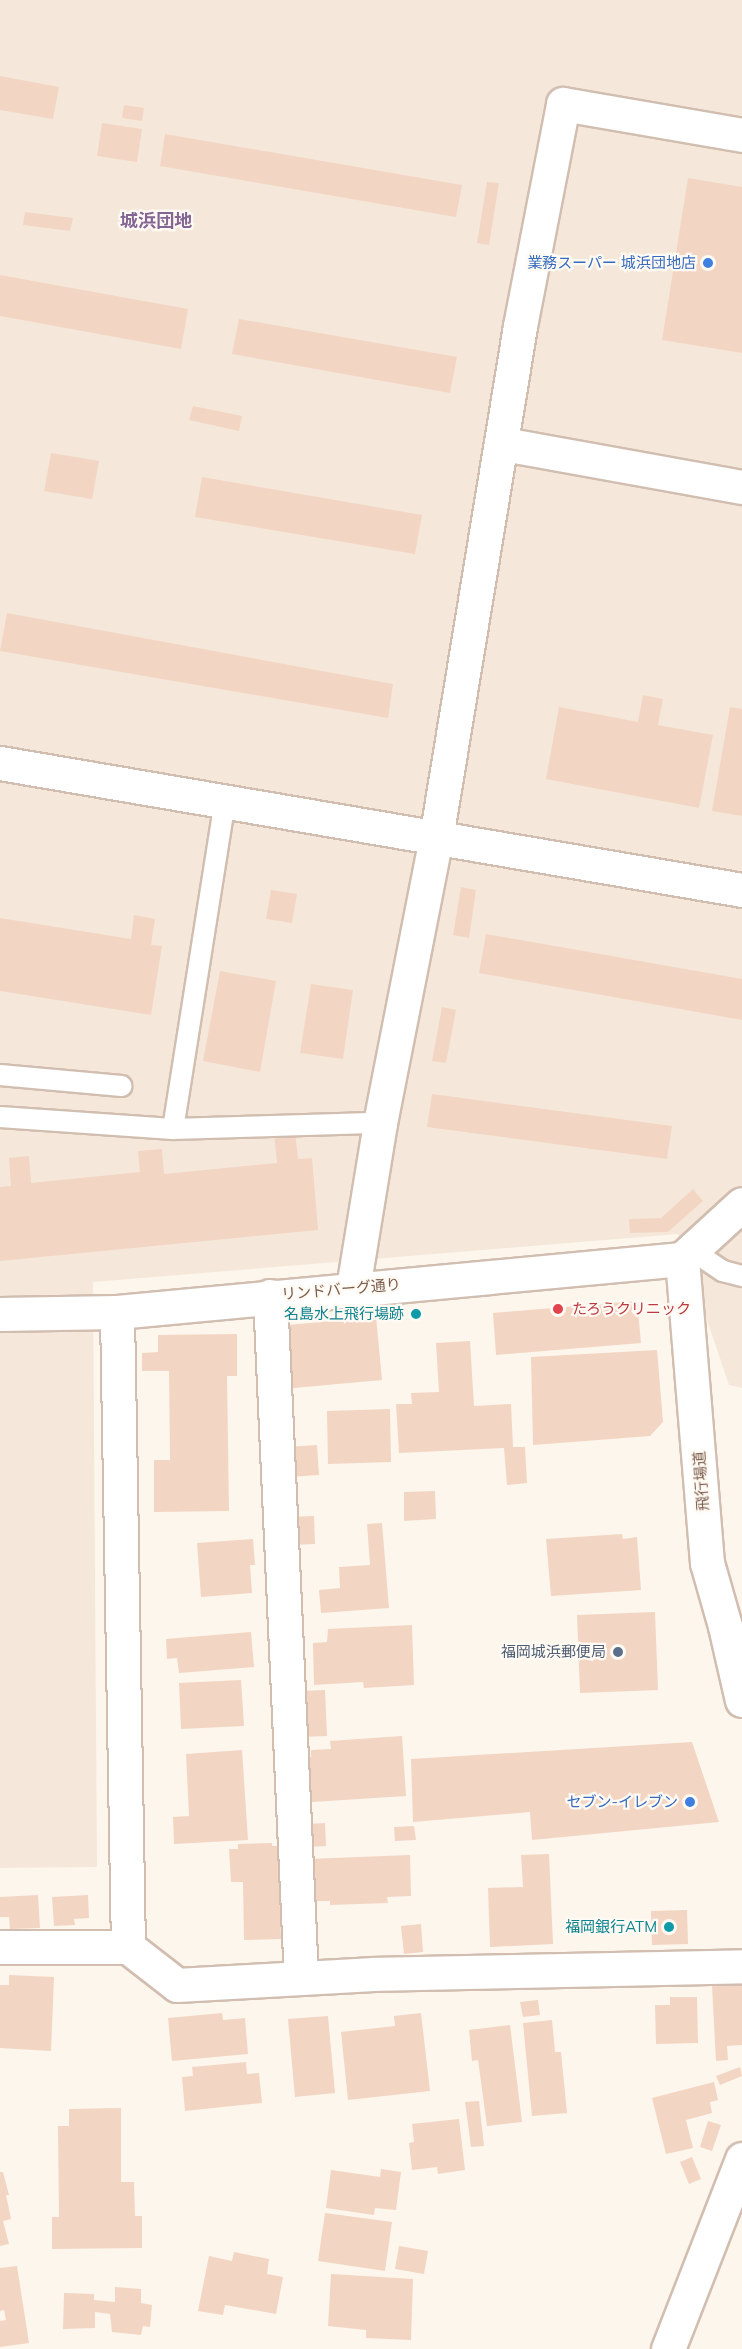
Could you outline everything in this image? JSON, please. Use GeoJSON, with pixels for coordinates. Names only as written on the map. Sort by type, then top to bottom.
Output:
{"type":"FeatureCollection","features":[{"type":"Feature","properties":{"kind":"street"},"geometry":{"type":"LineString","coordinates":[[353,1288],[380,1123],[436,838],[503,444],[520,326],[563,104],[742,135]]}},
{"type":"Feature","properties":{"kind":"street"},"geometry":{"type":"LineString","coordinates":[[503,444],[742,487]]}},
{"type":"Feature","properties":{"kind":"street"},"geometry":{"type":"LineString","coordinates":[[0,763],[742,890]]}},
{"type":"Feature","properties":{"kind":"street"},"geometry":{"type":"LineString","coordinates":[[688,1255],[742,1204]]}},
{"type":"Feature","properties":{"kind":"street","name":"リンドバーグ通り"},"geometry":{"type":"LineString","coordinates":[[0,1314],[117,1312],[688,1255]]}},
{"type":"Feature","properties":{"kind":"street","name":"飛行場道"},"geometry":{"type":"LineString","coordinates":[[688,1255],[707,1563],[725,1626],[742,1700]]}},
{"type":"Feature","properties":{"kind":"street"},"geometry":{"type":"LineString","coordinates":[[270,1296],[301,1978]]}},
{"type":"Feature","properties":{"kind":"street"},"geometry":{"type":"LineString","coordinates":[[117,1312],[128,1947]]}},
{"type":"Feature","properties":{"kind":"street"},"geometry":{"type":"LineString","coordinates":[[707,1563],[742,1595]]}},
{"type":"Feature","properties":{"kind":"street"},"geometry":{"type":"LineString","coordinates":[[0,1947],[128,1947],[177,1985],[374,1974],[742,1966]]}},
{"type":"Feature","properties":{"kind":"street"},"geometry":{"type":"LineString","coordinates":[[668,2349],[742,2159]]}},
{"type":"Feature","properties":{"kind":"lane"},"geometry":{"type":"LineString","coordinates":[[173,1128],[225,802]]}},
{"type":"Feature","properties":{"kind":"lane"},"geometry":{"type":"LineString","coordinates":[[0,1075],[122,1086]]}},
{"type":"Feature","properties":{"kind":"lane"},"geometry":{"type":"LineString","coordinates":[[0,1117],[173,1128],[380,1123]]}},
{"type":"Feature","properties":{"kind":"lane"},"geometry":{"type":"LineString","coordinates":[[688,1255],[723,1271],[742,1276]]}},
{"type":"Feature","properties":{"kind":"shaded area","name":"城浜団地"},"geometry":{"type":"Polygon","coordinates":[[[0,0],[742,0],[742,1388],[729,1385],[678,1234],[93,1282],[97,1867],[0,1868],[0,0]]]}},
{"type":"Feature","properties":{"kind":"building"},"geometry":{"type":"Polygon","coordinates":[[[0,76],[59,87],[53,119],[0,110],[0,76]]]}},
{"type":"Feature","properties":{"kind":"building"},"geometry":{"type":"Polygon","coordinates":[[[124,105],[144,108],[142,121],[122,118],[124,105]]]}},
{"type":"Feature","properties":{"kind":"building"},"geometry":{"type":"Polygon","coordinates":[[[102,123],[142,129],[137,162],[97,156],[102,123]]]}},
{"type":"Feature","properties":{"kind":"building"},"geometry":{"type":"Polygon","coordinates":[[[165,134],[462,185],[456,217],[160,166],[165,134]]]}},
{"type":"Feature","properties":{"kind":"building","name":"業務スーパー 城浜団地店"},"geometry":{"type":"Polygon","coordinates":[[[688,178],[742,187],[742,353],[662,340],[688,178]]]}},
{"type":"Feature","properties":{"kind":"building"},"geometry":{"type":"Polygon","coordinates":[[[487,182],[499,183],[489,245],[477,243],[487,182]]]}},
{"type":"Feature","properties":{"kind":"building"},"geometry":{"type":"Polygon","coordinates":[[[25,212],[73,218],[70,231],[23,225],[25,212]]]}},
{"type":"Feature","properties":{"kind":"building"},"geometry":{"type":"Polygon","coordinates":[[[0,275],[188,309],[181,349],[0,316],[0,275]]]}},
{"type":"Feature","properties":{"kind":"building"},"geometry":{"type":"Polygon","coordinates":[[[239,319],[457,357],[450,393],[232,354],[239,319]]]}},
{"type":"Feature","properties":{"kind":"building"},"geometry":{"type":"Polygon","coordinates":[[[193,406],[242,416],[239,431],[189,420],[193,406]]]}},
{"type":"Feature","properties":{"kind":"building"},"geometry":{"type":"Polygon","coordinates":[[[51,453],[99,461],[92,499],[44,491],[51,453]]]}},
{"type":"Feature","properties":{"kind":"building"},"geometry":{"type":"Polygon","coordinates":[[[202,477],[422,515],[415,554],[195,517],[202,477]]]}},
{"type":"Feature","properties":{"kind":"building"},"geometry":{"type":"Polygon","coordinates":[[[7,613],[393,684],[388,718],[0,651],[7,613]]]}},
{"type":"Feature","properties":{"kind":"building"},"geometry":{"type":"Polygon","coordinates":[[[643,695],[663,699],[658,725],[713,735],[699,808],[546,779],[559,707],[638,722],[643,695]]]}},
{"type":"Feature","properties":{"kind":"building"},"geometry":{"type":"Polygon","coordinates":[[[730,707],[742,709],[742,816],[712,811],[730,707]]]}},
{"type":"Feature","properties":{"kind":"building"},"geometry":{"type":"Polygon","coordinates":[[[461,887],[476,890],[469,938],[453,935],[461,887]]]}},
{"type":"Feature","properties":{"kind":"building"},"geometry":{"type":"Polygon","coordinates":[[[271,890],[297,894],[292,923],[266,919],[271,890]]]}},
{"type":"Feature","properties":{"kind":"building"},"geometry":{"type":"Polygon","coordinates":[[[134,915],[155,919],[151,945],[162,946],[151,1015],[0,991],[0,918],[131,939],[134,915]]]}},
{"type":"Feature","properties":{"kind":"building"},"geometry":{"type":"Polygon","coordinates":[[[486,934],[742,979],[742,1020],[479,973],[486,934]]]}},
{"type":"Feature","properties":{"kind":"building"},"geometry":{"type":"Polygon","coordinates":[[[220,971],[276,981],[260,1072],[203,1061],[220,971]]]}},
{"type":"Feature","properties":{"kind":"building"},"geometry":{"type":"Polygon","coordinates":[[[311,984],[353,990],[343,1059],[300,1053],[311,984]]]}},
{"type":"Feature","properties":{"kind":"building"},"geometry":{"type":"Polygon","coordinates":[[[442,1007],[456,1010],[446,1063],[432,1061],[442,1007]]]}},
{"type":"Feature","properties":{"kind":"building"},"geometry":{"type":"Polygon","coordinates":[[[432,1094],[672,1126],[667,1159],[427,1127],[432,1094]]]}},
{"type":"Feature","properties":{"kind":"building"},"geometry":{"type":"Polygon","coordinates":[[[295,1131],[298,1159],[312,1158],[318,1230],[0,1261],[0,1187],[11,1186],[9,1158],[29,1156],[31,1183],[140,1172],[138,1151],[162,1149],[164,1174],[277,1163],[274,1133],[295,1131]]]}},
{"type":"Feature","properties":{"kind":"building"},"geometry":{"type":"Polygon","coordinates":[[[693,1189],[703,1201],[668,1232],[630,1233],[629,1219],[661,1218],[693,1189]]]}},
{"type":"Feature","properties":{"kind":"building"},"geometry":{"type":"Polygon","coordinates":[[[637,1301],[641,1343],[496,1355],[493,1313],[637,1301]]]}},
{"type":"Feature","properties":{"kind":"building"},"geometry":{"type":"Polygon","coordinates":[[[376,1317],[382,1380],[283,1389],[277,1326],[376,1317]]]}},
{"type":"Feature","properties":{"kind":"building"},"geometry":{"type":"Polygon","coordinates":[[[237,1334],[237,1376],[227,1376],[229,1511],[154,1512],[154,1460],[170,1460],[169,1371],[142,1371],[142,1353],[158,1352],[158,1335],[237,1334]]]}},
{"type":"Feature","properties":{"kind":"building"},"geometry":{"type":"Polygon","coordinates":[[[470,1341],[474,1406],[511,1404],[513,1447],[525,1447],[527,1483],[507,1485],[504,1448],[399,1453],[396,1404],[412,1404],[411,1393],[439,1392],[436,1343],[470,1341]]]}},
{"type":"Feature","properties":{"kind":"building"},"geometry":{"type":"Polygon","coordinates":[[[657,1350],[663,1422],[650,1436],[533,1445],[531,1357],[657,1350]]]}},
{"type":"Feature","properties":{"kind":"building"},"geometry":{"type":"Polygon","coordinates":[[[390,1409],[391,1462],[328,1464],[327,1411],[390,1409]]]}},
{"type":"Feature","properties":{"kind":"building"},"geometry":{"type":"Polygon","coordinates":[[[317,1445],[319,1475],[288,1477],[286,1447],[317,1445]]]}},
{"type":"Feature","properties":{"kind":"building"},"geometry":{"type":"Polygon","coordinates":[[[435,1491],[436,1519],[404,1521],[404,1492],[435,1491]]]}},
{"type":"Feature","properties":{"kind":"building"},"geometry":{"type":"Polygon","coordinates":[[[314,1516],[315,1544],[291,1545],[289,1517],[314,1516]]]}},
{"type":"Feature","properties":{"kind":"building"},"geometry":{"type":"Polygon","coordinates":[[[382,1523],[389,1608],[321,1613],[319,1590],[340,1588],[339,1567],[370,1565],[367,1524],[382,1523]]]}},
{"type":"Feature","properties":{"kind":"building"},"geometry":{"type":"Polygon","coordinates":[[[622,1534],[623,1539],[637,1537],[641,1590],[551,1596],[546,1539],[622,1534]]]}},
{"type":"Feature","properties":{"kind":"building"},"geometry":{"type":"Polygon","coordinates":[[[253,1539],[255,1565],[250,1565],[252,1593],[201,1597],[197,1543],[253,1539]]]}},
{"type":"Feature","properties":{"kind":"building","name":"福岡城浜郵便局"},"geometry":{"type":"Polygon","coordinates":[[[655,1612],[658,1690],[580,1693],[577,1615],[655,1612]]]}},
{"type":"Feature","properties":{"kind":"building"},"geometry":{"type":"Polygon","coordinates":[[[412,1625],[414,1685],[364,1688],[363,1682],[314,1685],[313,1643],[327,1642],[328,1629],[412,1625]]]}},
{"type":"Feature","properties":{"kind":"building"},"geometry":{"type":"Polygon","coordinates":[[[251,1632],[254,1667],[179,1673],[177,1658],[167,1659],[166,1639],[251,1632]]]}},
{"type":"Feature","properties":{"kind":"building"},"geometry":{"type":"Polygon","coordinates":[[[241,1680],[244,1726],[181,1729],[179,1683],[241,1680]]]}},
{"type":"Feature","properties":{"kind":"building"},"geometry":{"type":"Polygon","coordinates":[[[325,1690],[327,1736],[302,1737],[300,1691],[325,1690]]]}},
{"type":"Feature","properties":{"kind":"building"},"geometry":{"type":"Polygon","coordinates":[[[402,1736],[406,1796],[312,1802],[311,1793],[306,1793],[302,1757],[311,1757],[311,1750],[331,1749],[330,1741],[402,1736]]]}},
{"type":"Feature","properties":{"kind":"building"},"geometry":{"type":"Polygon","coordinates":[[[692,1742],[719,1822],[532,1840],[530,1812],[413,1822],[411,1759],[692,1742]]]}},
{"type":"Feature","properties":{"kind":"building"},"geometry":{"type":"Polygon","coordinates":[[[242,1750],[248,1840],[174,1844],[173,1817],[189,1816],[186,1754],[242,1750]]]}},
{"type":"Feature","properties":{"kind":"building"},"geometry":{"type":"Polygon","coordinates":[[[325,1823],[326,1846],[307,1847],[306,1824],[325,1823]]]}},
{"type":"Feature","properties":{"kind":"building"},"geometry":{"type":"Polygon","coordinates":[[[414,1826],[416,1840],[395,1841],[394,1827],[414,1826]]]}},
{"type":"Feature","properties":{"kind":"building"},"geometry":{"type":"Polygon","coordinates":[[[272,1843],[272,1846],[278,1846],[279,1870],[286,1870],[286,1883],[279,1883],[281,1939],[244,1940],[243,1882],[231,1882],[229,1849],[238,1849],[238,1844],[272,1843]]]}},
{"type":"Feature","properties":{"kind":"building"},"geometry":{"type":"Polygon","coordinates":[[[549,1854],[553,1944],[490,1947],[488,1888],[523,1887],[521,1855],[549,1854]]]}},
{"type":"Feature","properties":{"kind":"building"},"geometry":{"type":"Polygon","coordinates":[[[410,1855],[411,1896],[387,1897],[388,1903],[330,1905],[330,1901],[310,1901],[308,1859],[410,1855]]]}},
{"type":"Feature","properties":{"kind":"building"},"geometry":{"type":"Polygon","coordinates":[[[38,1895],[40,1928],[10,1929],[9,1917],[0,1917],[0,1897],[38,1895]]]}},
{"type":"Feature","properties":{"kind":"building"},"geometry":{"type":"Polygon","coordinates":[[[88,1895],[89,1918],[74,1919],[75,1925],[54,1926],[52,1897],[88,1895]]]}},
{"type":"Feature","properties":{"kind":"building","name":"福岡銀行ATM"},"geometry":{"type":"Polygon","coordinates":[[[687,1910],[688,1944],[652,1945],[651,1911],[687,1910]]]}},
{"type":"Feature","properties":{"kind":"building"},"geometry":{"type":"Polygon","coordinates":[[[421,1924],[423,1952],[404,1954],[401,1926],[421,1924]]]}},
{"type":"Feature","properties":{"kind":"building"},"geometry":{"type":"Polygon","coordinates":[[[9,1975],[54,1977],[51,2051],[0,2048],[0,1985],[9,1985],[9,1975]]]}},
{"type":"Feature","properties":{"kind":"building"},"geometry":{"type":"Polygon","coordinates":[[[742,1984],[742,2045],[727,2046],[728,2060],[716,2061],[712,1986],[742,1984]]]}},
{"type":"Feature","properties":{"kind":"building"},"geometry":{"type":"Polygon","coordinates":[[[670,1997],[697,1997],[698,2043],[656,2044],[655,2005],[670,2005],[670,1997]]]}},
{"type":"Feature","properties":{"kind":"building"},"geometry":{"type":"Polygon","coordinates":[[[538,2000],[540,2015],[523,2017],[520,2002],[538,2000]]]}},
{"type":"Feature","properties":{"kind":"building"},"geometry":{"type":"Polygon","coordinates":[[[222,2013],[223,2020],[245,2018],[248,2054],[172,2061],[168,2018],[222,2013]]]}},
{"type":"Feature","properties":{"kind":"building"},"geometry":{"type":"Polygon","coordinates":[[[421,2013],[430,2091],[348,2100],[341,2032],[395,2026],[394,2016],[421,2013]]]}},
{"type":"Feature","properties":{"kind":"building"},"geometry":{"type":"Polygon","coordinates":[[[328,2016],[335,2093],[295,2097],[288,2019],[328,2016]]]}},
{"type":"Feature","properties":{"kind":"building"},"geometry":{"type":"Polygon","coordinates":[[[552,2020],[555,2052],[561,2052],[567,2113],[532,2116],[523,2023],[552,2020]]]}},
{"type":"Feature","properties":{"kind":"building"},"geometry":{"type":"Polygon","coordinates":[[[510,2025],[522,2122],[487,2126],[478,2060],[472,2061],[469,2030],[510,2025]]]}},
{"type":"Feature","properties":{"kind":"building"},"geometry":{"type":"Polygon","coordinates":[[[246,2062],[247,2074],[259,2073],[262,2103],[185,2111],[182,2077],[193,2076],[192,2067],[246,2062]]]}},
{"type":"Feature","properties":{"kind":"building"},"geometry":{"type":"Polygon","coordinates":[[[740,2067],[742,2076],[720,2085],[716,2076],[740,2067]]]}},
{"type":"Feature","properties":{"kind":"building"},"geometry":{"type":"Polygon","coordinates":[[[714,2082],[718,2100],[710,2102],[712,2113],[686,2120],[693,2148],[666,2154],[652,2098],[714,2082]]]}},
{"type":"Feature","properties":{"kind":"building"},"geometry":{"type":"Polygon","coordinates":[[[479,2101],[484,2146],[471,2147],[465,2102],[479,2101]]]}},
{"type":"Feature","properties":{"kind":"building"},"geometry":{"type":"Polygon","coordinates":[[[121,2108],[121,2182],[134,2182],[135,2216],[142,2216],[142,2248],[52,2249],[52,2217],[59,2217],[58,2126],[69,2126],[69,2109],[121,2108]]]}},
{"type":"Feature","properties":{"kind":"building"},"geometry":{"type":"Polygon","coordinates":[[[459,2119],[465,2170],[438,2174],[437,2167],[412,2170],[409,2143],[414,2142],[412,2124],[459,2119]]]}},
{"type":"Feature","properties":{"kind":"building"},"geometry":{"type":"Polygon","coordinates":[[[708,2121],[721,2125],[712,2151],[700,2147],[708,2121]]]}},
{"type":"Feature","properties":{"kind":"building"},"geometry":{"type":"Polygon","coordinates":[[[692,2157],[701,2179],[689,2184],[680,2162],[692,2157]]]}},
{"type":"Feature","properties":{"kind":"building"},"geometry":{"type":"Polygon","coordinates":[[[381,2169],[401,2172],[396,2210],[375,2208],[374,2215],[326,2208],[331,2170],[380,2177],[381,2169]]]}},
{"type":"Feature","properties":{"kind":"building"},"geometry":{"type":"Polygon","coordinates":[[[0,2172],[3,2172],[9,2195],[6,2195],[11,2219],[3,2221],[9,2244],[0,2246],[0,2172]]]}},
{"type":"Feature","properties":{"kind":"building"},"geometry":{"type":"Polygon","coordinates":[[[325,2213],[392,2222],[385,2271],[318,2261],[325,2213]]]}},
{"type":"Feature","properties":{"kind":"building"},"geometry":{"type":"Polygon","coordinates":[[[399,2246],[428,2251],[424,2274],[395,2269],[399,2246]]]}},
{"type":"Feature","properties":{"kind":"building"},"geometry":{"type":"Polygon","coordinates":[[[234,2252],[269,2259],[267,2274],[283,2277],[276,2314],[225,2305],[223,2315],[198,2311],[209,2256],[232,2261],[234,2252]]]}},
{"type":"Feature","properties":{"kind":"building"},"geometry":{"type":"Polygon","coordinates":[[[17,2266],[29,2343],[0,2347],[0,2321],[6,2320],[4,2310],[0,2311],[0,2268],[17,2266]]]}},
{"type":"Feature","properties":{"kind":"building"},"geometry":{"type":"Polygon","coordinates":[[[331,2274],[413,2279],[411,2340],[366,2338],[366,2330],[328,2326],[331,2274]]]}},
{"type":"Feature","properties":{"kind":"building"},"geometry":{"type":"Polygon","coordinates":[[[115,2287],[141,2289],[141,2303],[152,2305],[150,2327],[143,2326],[141,2335],[112,2332],[110,2314],[95,2312],[95,2328],[63,2329],[64,2293],[94,2294],[94,2300],[115,2302],[115,2287]]]}},
{"type":"Feature","properties":{"kind":"place","name":"業務スーパー 城浜団地店"},"geometry":{"type":"Point","coordinates":[708,263]}},
{"type":"Feature","properties":{"kind":"place","name":"たろうクリニック"},"geometry":{"type":"Point","coordinates":[558,1309]}},
{"type":"Feature","properties":{"kind":"place","name":"名島水上飛行場跡"},"geometry":{"type":"Point","coordinates":[416,1314]}},
{"type":"Feature","properties":{"kind":"place","name":"福岡城浜郵便局"},"geometry":{"type":"Point","coordinates":[618,1652]}},
{"type":"Feature","properties":{"kind":"place","name":"セブン-イレブン"},"geometry":{"type":"Point","coordinates":[690,1802]}},
{"type":"Feature","properties":{"kind":"place","name":"福岡銀行ATM"},"geometry":{"type":"Point","coordinates":[669,1927]}},
{"type":"Feature","properties":{"kind":"district","name":"城浜団地"},"geometry":{"type":"Point","coordinates":[156,221]}}]}
